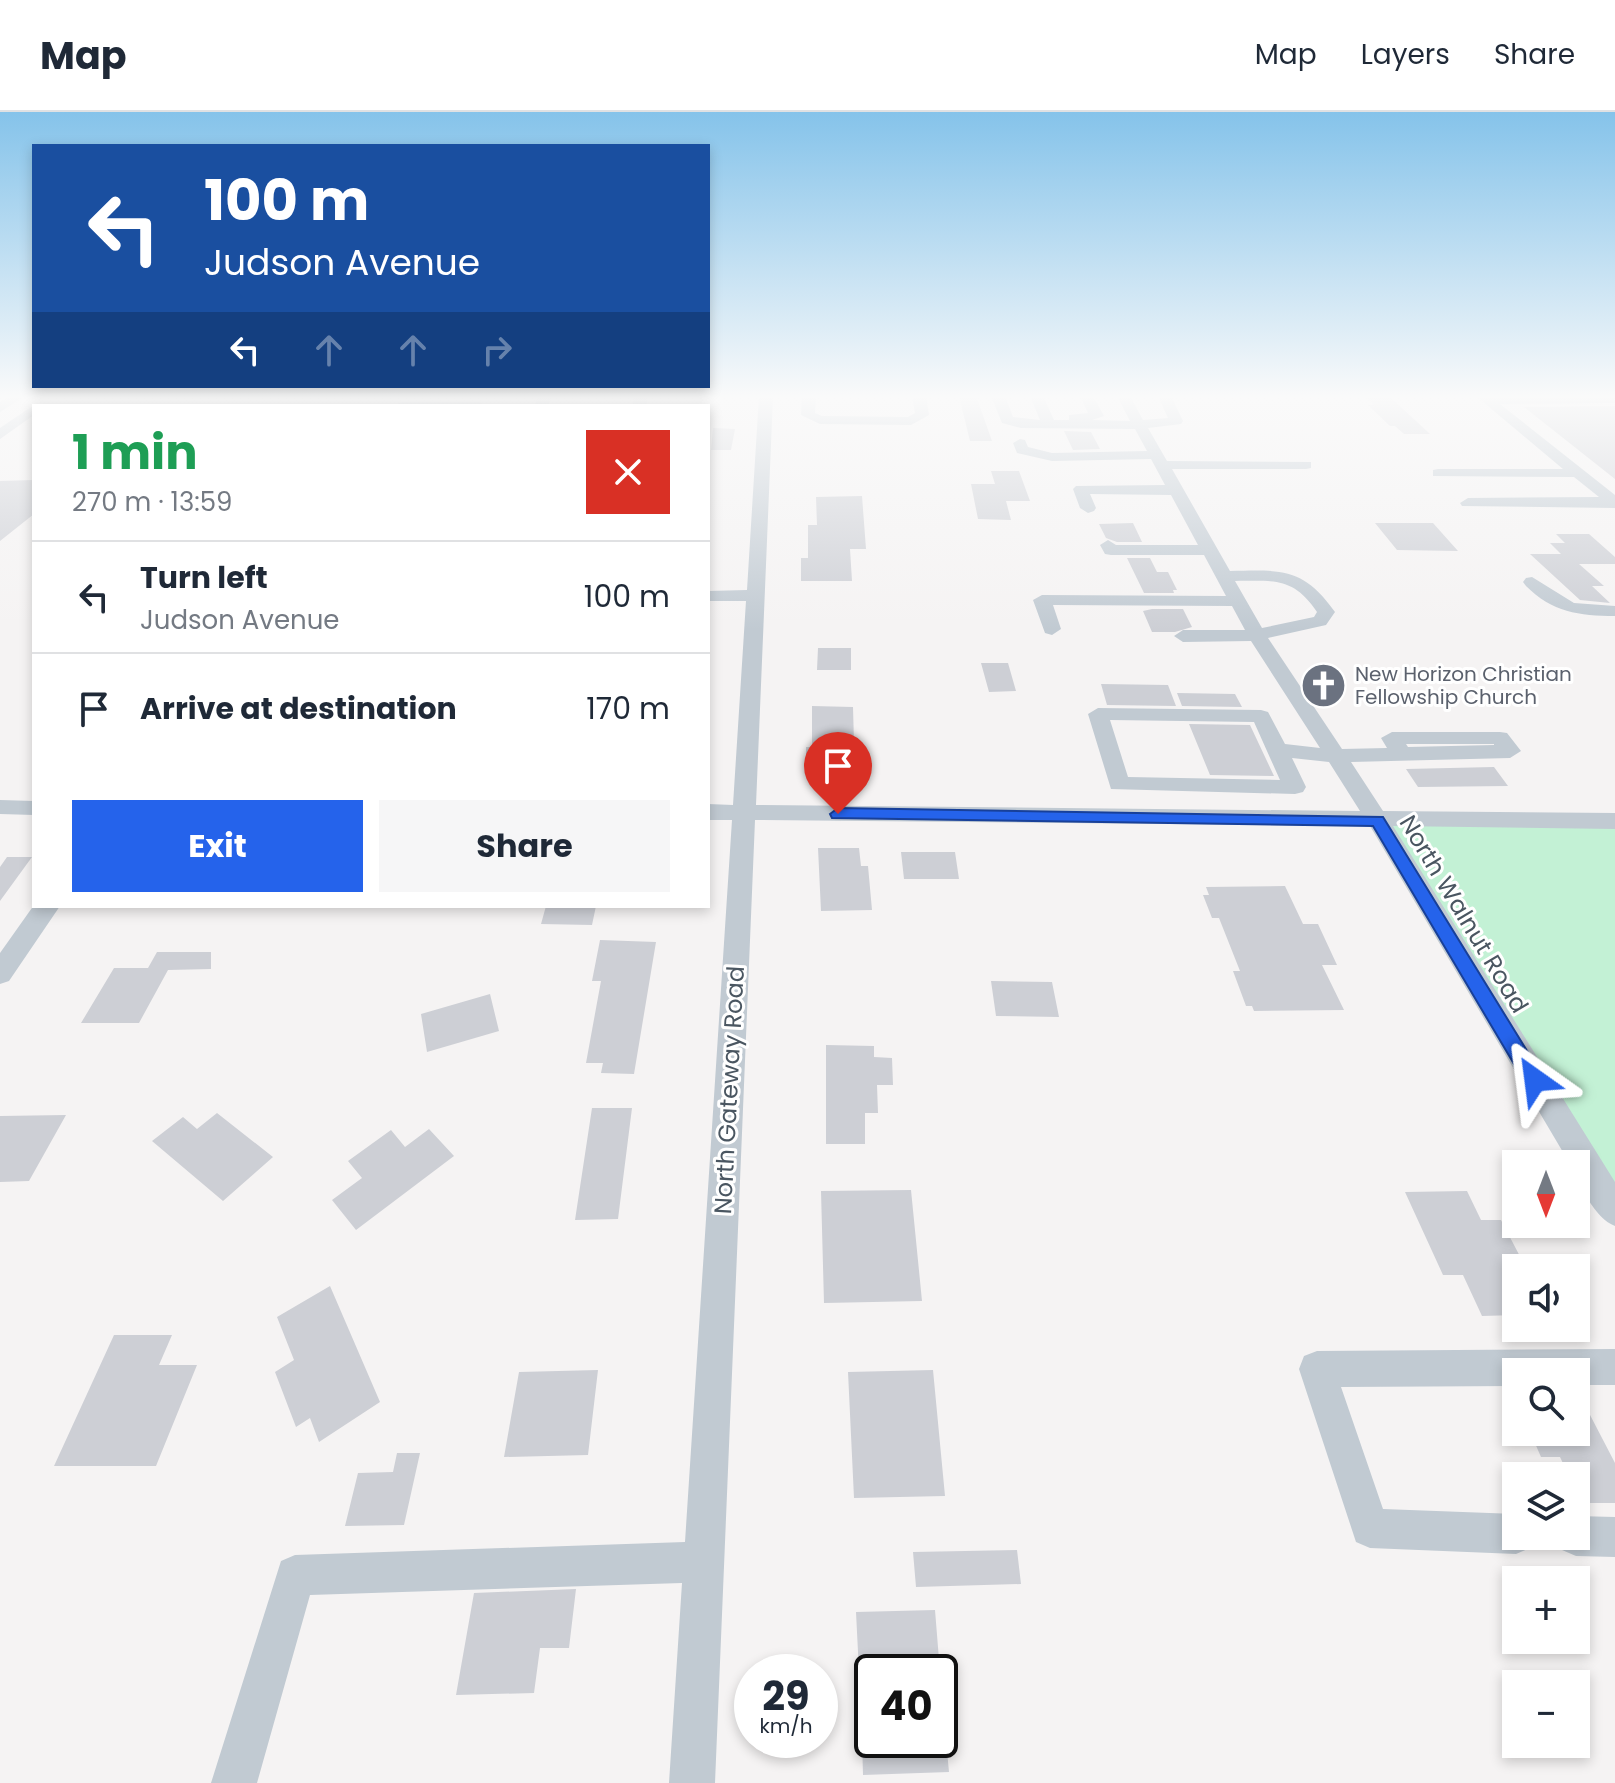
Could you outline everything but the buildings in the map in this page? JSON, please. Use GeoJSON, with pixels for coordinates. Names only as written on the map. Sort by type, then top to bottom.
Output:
{"type":"FeatureCollection","features":[{"type":"Feature","properties":{"kind":"street","name":"North Gateway Road"},"geometry":{"type":"LineString","coordinates":[[692,1783],[762,474]]}},
{"type":"Feature","properties":{"kind":"street","name":"North Walnut Road"},"geometry":{"type":"LineString","coordinates":[[1166,474],[1257,635],[1378,821],[1615,1211]]}},
{"type":"Feature","properties":{"kind":"street"},"geometry":{"type":"LineString","coordinates":[[1578,474],[1615,503]]}},
{"type":"Feature","properties":{"kind":"street"},"geometry":{"type":"LineString","coordinates":[[1088,508],[1081,489],[1176,490]]}},
{"type":"Feature","properties":{"kind":"street"},"geometry":{"type":"LineString","coordinates":[[1468,503],[1615,503]]}},
{"type":"Feature","properties":{"kind":"street"},"geometry":{"type":"LineString","coordinates":[[1108,545],[1111,550],[1207,550]]}},
{"type":"Feature","properties":{"kind":"street"},"geometry":{"type":"LineString","coordinates":[[1183,636],[1257,635],[1320,621],[1326,612],[1314,592],[1303,582],[1288,577],[1223,576]]}},
{"type":"Feature","properties":{"kind":"street"},"geometry":{"type":"LineString","coordinates":[[1532,582],[1552,603],[1585,611],[1615,611]]}},
{"type":"Feature","properties":{"kind":"street"},"geometry":{"type":"LineString","coordinates":[[710,596],[756,595]]}},
{"type":"Feature","properties":{"kind":"street"},"geometry":{"type":"LineString","coordinates":[[1052,629],[1042,600],[1237,601]]}},
{"type":"Feature","properties":{"kind":"street"},"geometry":{"type":"LineString","coordinates":[[1098,714],[1261,716],[1277,750],[1295,787],[1119,784],[1098,714]]}},
{"type":"Feature","properties":{"kind":"street"},"geometry":{"type":"LineString","coordinates":[[1277,750],[1334,756],[1401,754]]}},
{"type":"Feature","properties":{"kind":"street"},"geometry":{"type":"LineString","coordinates":[[0,807],[32,808]]}},
{"type":"Feature","properties":{"kind":"street"},"geometry":{"type":"LineString","coordinates":[[710,812],[1615,821]]}},
{"type":"Feature","properties":{"kind":"street"},"geometry":{"type":"LineString","coordinates":[[0,974],[46,908]]}},
{"type":"Feature","properties":{"kind":"street"},"geometry":{"type":"LineString","coordinates":[[1502,1533],[1370,1528],[1317,1369],[1615,1367]]}},
{"type":"Feature","properties":{"kind":"street"},"geometry":{"type":"LineString","coordinates":[[1590,1536],[1615,1537]]}},
{"type":"Feature","properties":{"kind":"street"},"geometry":{"type":"LineString","coordinates":[[234,1783],[295,1575],[704,1562]]}},
{"type":"Feature","properties":{"kind":"green space"},"geometry":{"type":"Polygon","coordinates":[[[1378,821],[1615,821],[1615,1213],[1590,1172],[1590,1150],[1577,1150],[1378,821]]]}},
{"type":"Feature","properties":{"kind":"place","name":"New Horizon Christian Fellowship Church"},"geometry":{"type":"Point","coordinates":[1324,686]}},
{"type":"Feature","properties":{"kind":"route"},"geometry":{"type":"LineString","coordinates":[[838,814],[1378,821],[1535,1080]]}}]}
